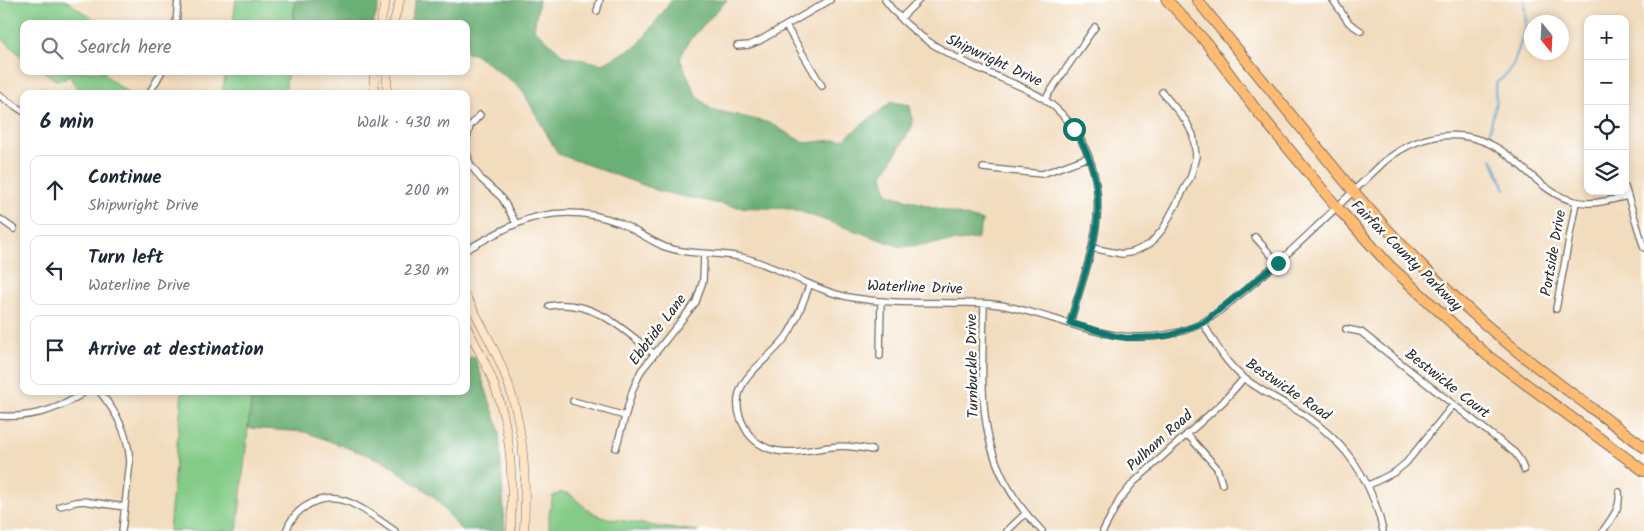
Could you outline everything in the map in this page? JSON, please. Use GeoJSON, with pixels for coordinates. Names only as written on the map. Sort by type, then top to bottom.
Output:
{"type":"FeatureCollection","features":[{"type":"Feature","properties":{"kind":"highway","name":"Fairfax County Parkway"},"geometry":{"type":"LineString","coordinates":[[1167,0],[1205,41],[1254,107],[1336,206],[1390,266],[1488,356],[1644,471]]}},
{"type":"Feature","properties":{"kind":"highway","name":"Fairfax County Parkway"},"geometry":{"type":"LineString","coordinates":[[1197,0],[1353,191],[1396,240],[1472,313],[1546,375],[1644,447]]}},
{"type":"Feature","properties":{"kind":"main road"},"geometry":{"type":"LineString","coordinates":[[381,20],[386,0]]}},
{"type":"Feature","properties":{"kind":"main road"},"geometry":{"type":"LineString","coordinates":[[394,20],[400,0]]}},
{"type":"Feature","properties":{"kind":"main road"},"geometry":{"type":"LineString","coordinates":[[374,75],[374,90]]}},
{"type":"Feature","properties":{"kind":"main road"},"geometry":{"type":"LineString","coordinates":[[387,75],[387,90]]}},
{"type":"Feature","properties":{"kind":"main road"},"geometry":{"type":"LineString","coordinates":[[470,304],[501,365],[519,422],[526,479],[524,531]]}},
{"type":"Feature","properties":{"kind":"main road"},"geometry":{"type":"LineString","coordinates":[[470,334],[494,384],[508,433],[512,463],[510,531]]}},
{"type":"Feature","properties":{"kind":"street"},"geometry":{"type":"LineString","coordinates":[[176,20],[178,0]]}},
{"type":"Feature","properties":{"kind":"street"},"geometry":{"type":"LineString","coordinates":[[597,11],[600,0]]}},
{"type":"Feature","properties":{"kind":"street"},"geometry":{"type":"LineString","coordinates":[[737,46],[754,44],[830,0]]}},
{"type":"Feature","properties":{"kind":"street","name":"Shipwright Drive"},"geometry":{"type":"LineString","coordinates":[[885,0],[918,35],[944,52],[1045,99],[1060,112],[1074,129],[1095,173],[1099,197],[1098,218],[1092,248],[1070,323]]}},
{"type":"Feature","properties":{"kind":"street"},"geometry":{"type":"LineString","coordinates":[[901,18],[919,0]]}},
{"type":"Feature","properties":{"kind":"street"},"geometry":{"type":"LineString","coordinates":[[1333,0],[1349,23],[1361,31]]}},
{"type":"Feature","properties":{"kind":"street"},"geometry":{"type":"LineString","coordinates":[[786,26],[822,86]]}},
{"type":"Feature","properties":{"kind":"street"},"geometry":{"type":"LineString","coordinates":[[1045,99],[1095,28]]}},
{"type":"Feature","properties":{"kind":"street"},"geometry":{"type":"LineString","coordinates":[[151,90],[160,75]]}},
{"type":"Feature","properties":{"kind":"street"},"geometry":{"type":"LineString","coordinates":[[1092,248],[1122,254],[1133,252],[1150,244],[1163,230],[1191,176],[1196,156],[1193,135],[1186,121],[1162,92]]}},
{"type":"Feature","properties":{"kind":"street"},"geometry":{"type":"LineString","coordinates":[[0,96],[20,109]]}},
{"type":"Feature","properties":{"kind":"street"},"geometry":{"type":"LineString","coordinates":[[470,126],[480,115]]}},
{"type":"Feature","properties":{"kind":"street","name":"Portside Drive"},"geometry":{"type":"LineString","coordinates":[[1336,206],[1385,161],[1403,148],[1425,138],[1451,135],[1473,138],[1494,146],[1507,154],[1556,194],[1576,202],[1594,202],[1628,196]]}},
{"type":"Feature","properties":{"kind":"street"},"geometry":{"type":"LineString","coordinates":[[983,168],[1042,174],[1089,157]]}},
{"type":"Feature","properties":{"kind":"street"},"geometry":{"type":"LineString","coordinates":[[470,164],[481,179],[502,198],[516,223]]}},
{"type":"Feature","properties":{"kind":"street"},"geometry":{"type":"LineString","coordinates":[[1628,196],[1644,248]]}},
{"type":"Feature","properties":{"kind":"street","name":"Portside Drive"},"geometry":{"type":"LineString","coordinates":[[1556,309],[1576,202]]}},
{"type":"Feature","properties":{"kind":"street","name":"Waterline Drive"},"geometry":{"type":"LineString","coordinates":[[470,248],[516,223],[535,217],[555,214],[590,215],[620,224],[666,247],[687,253],[726,255],[748,259],[827,292],[880,301],[998,304],[1115,336],[1140,338],[1171,335],[1203,323],[1278,263],[1336,206]]}},
{"type":"Feature","properties":{"kind":"street"},"geometry":{"type":"LineString","coordinates":[[0,220],[14,229]]}},
{"type":"Feature","properties":{"kind":"street"},"geometry":{"type":"LineString","coordinates":[[1255,237],[1278,263]]}},
{"type":"Feature","properties":{"kind":"street","name":"Ebbtide Lane"},"geometry":{"type":"LineString","coordinates":[[616,448],[624,416],[637,378],[696,302],[703,281],[704,255]]}},
{"type":"Feature","properties":{"kind":"street"},"geometry":{"type":"LineString","coordinates":[[810,284],[786,337],[745,379],[739,397],[738,408],[742,423],[755,441],[766,448],[777,451],[793,452],[840,446],[872,450]]}},
{"type":"Feature","properties":{"kind":"street"},"geometry":{"type":"LineString","coordinates":[[880,301],[880,356]]}},
{"type":"Feature","properties":{"kind":"street"},"geometry":{"type":"LineString","coordinates":[[549,306],[568,304],[604,316],[620,325],[654,354]]}},
{"type":"Feature","properties":{"kind":"street","name":"Turnbuckle Drive"},"geometry":{"type":"LineString","coordinates":[[984,304],[982,389],[987,431],[993,454],[1001,473],[1026,513],[1042,531]]}},
{"type":"Feature","properties":{"kind":"street","name":"Bestwicke Road"},"geometry":{"type":"LineString","coordinates":[[1203,323],[1223,355],[1244,378],[1306,416],[1326,431],[1349,455],[1369,485],[1383,531]]}},
{"type":"Feature","properties":{"kind":"street","name":"Bestwicke Court"},"geometry":{"type":"LineString","coordinates":[[1346,329],[1361,332],[1514,453],[1520,460],[1524,470]]}},
{"type":"Feature","properties":{"kind":"street","name":"Pulham Road"},"geometry":{"type":"LineString","coordinates":[[1103,531],[1127,490],[1223,402],[1244,378]]}},
{"type":"Feature","properties":{"kind":"street"},"geometry":{"type":"LineString","coordinates":[[0,416],[42,412],[60,406],[79,395]]}},
{"type":"Feature","properties":{"kind":"street"},"geometry":{"type":"LineString","coordinates":[[102,395],[115,412],[127,439],[130,462],[122,531]]}},
{"type":"Feature","properties":{"kind":"street"},"geometry":{"type":"LineString","coordinates":[[573,401],[624,416]]}},
{"type":"Feature","properties":{"kind":"street"},"geometry":{"type":"LineString","coordinates":[[1369,485],[1395,472],[1406,463],[1453,405]]}},
{"type":"Feature","properties":{"kind":"street"},"geometry":{"type":"LineString","coordinates":[[1187,434],[1217,468],[1222,484]]}},
{"type":"Feature","properties":{"kind":"street"},"geometry":{"type":"LineString","coordinates":[[1603,531],[1618,508],[1620,503],[1619,492]]}},
{"type":"Feature","properties":{"kind":"street"},"geometry":{"type":"LineString","coordinates":[[286,531],[291,519],[305,506],[314,501],[332,498],[349,501],[394,531]]}},
{"type":"Feature","properties":{"kind":"street"},"geometry":{"type":"LineString","coordinates":[[60,506],[83,502],[125,507]]}},
{"type":"Feature","properties":{"kind":"street"},"geometry":{"type":"LineString","coordinates":[[1006,531],[1026,513]]}},
{"type":"Feature","properties":{"kind":"green space"},"geometry":{"type":"Polygon","coordinates":[[[0,0],[65,0],[95,20],[20,20],[20,55],[0,36],[0,0]]]}},
{"type":"Feature","properties":{"kind":"green space"},"geometry":{"type":"Polygon","coordinates":[[[236,0],[295,0],[293,20],[234,20],[236,0]]]}},
{"type":"Feature","properties":{"kind":"green space"},"geometry":{"type":"Polygon","coordinates":[[[295,0],[381,0],[374,20],[293,20],[295,0]]]}},
{"type":"Feature","properties":{"kind":"green space"},"geometry":{"type":"Polygon","coordinates":[[[416,0],[539,0],[534,29],[564,56],[603,64],[638,45],[672,0],[727,0],[688,42],[680,59],[696,95],[711,109],[770,123],[804,143],[844,139],[891,102],[910,105],[913,125],[883,175],[887,194],[983,221],[977,239],[901,247],[793,209],[736,207],[662,192],[558,154],[521,88],[475,54],[470,53],[470,20],[411,20],[416,0]]]}},
{"type":"Feature","properties":{"kind":"green space"},"geometry":{"type":"Polygon","coordinates":[[[49,75],[69,75],[65,79],[56,80],[49,75]]]}},
{"type":"Feature","properties":{"kind":"green space"},"geometry":{"type":"Polygon","coordinates":[[[69,75],[105,75],[124,90],[78,90],[69,75]]]}},
{"type":"Feature","properties":{"kind":"green space"},"geometry":{"type":"Polygon","coordinates":[[[225,75],[287,75],[286,90],[223,90],[225,75]]]}},
{"type":"Feature","properties":{"kind":"green space"},"geometry":{"type":"Polygon","coordinates":[[[475,357],[499,429],[505,531],[462,531],[434,497],[386,462],[305,432],[248,428],[252,395],[470,395],[470,358],[475,357]]]}},
{"type":"Feature","properties":{"kind":"green space"},"geometry":{"type":"Polygon","coordinates":[[[182,395],[252,395],[237,531],[169,531],[182,395]]]}},
{"type":"Feature","properties":{"kind":"green space"},"geometry":{"type":"Polygon","coordinates":[[[562,492],[570,494],[587,509],[601,517],[698,531],[549,531],[549,514],[553,496],[562,492]]]}},
{"type":"Feature","properties":{"kind":"waterway"},"geometry":{"type":"LineString","coordinates":[[1490,131],[1496,101],[1495,89],[1497,82],[1505,76],[1514,63],[1526,26],[1524,0]]}},
{"type":"Feature","properties":{"kind":"waterway"},"geometry":{"type":"LineString","coordinates":[[1492,159],[1505,189]]}},
{"type":"Feature","properties":{"kind":"route"},"geometry":{"type":"LineString","coordinates":[[1074,129],[1085,148],[1095,173],[1099,207],[1096,232],[1070,323],[1127,338],[1171,335],[1203,323],[1278,263]]}}]}
